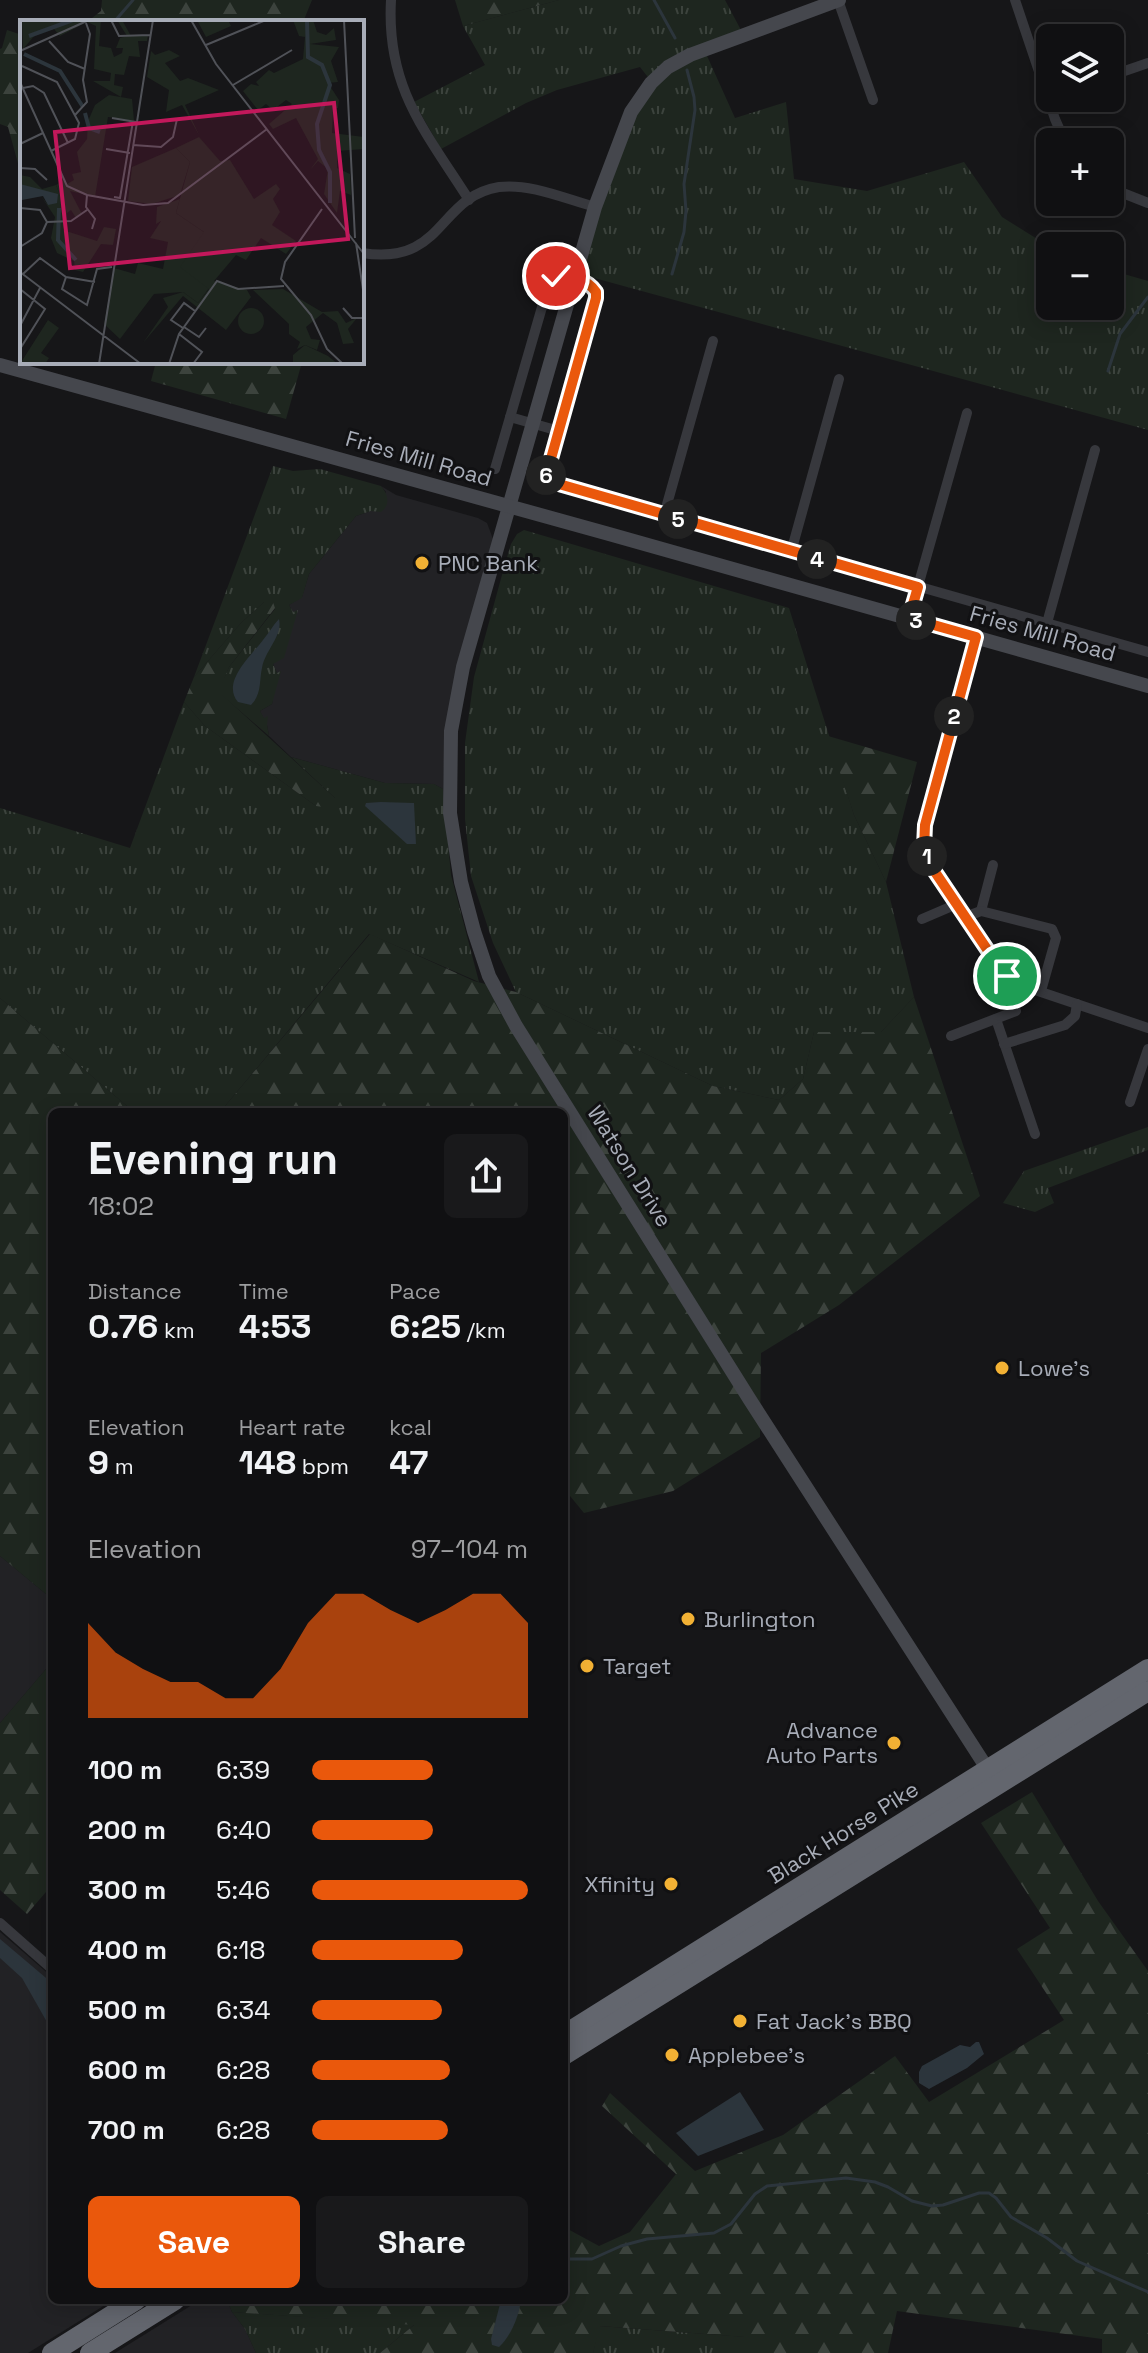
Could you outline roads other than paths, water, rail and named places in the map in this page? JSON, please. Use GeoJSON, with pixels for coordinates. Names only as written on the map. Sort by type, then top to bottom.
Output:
{"type":"FeatureCollection","features":[{"type":"Feature","properties":{"kind":"highway","name":"Black Horse Pike"},"geometry":{"type":"LineString","coordinates":[[568,2053],[993,1777],[1148,1669]]}},
{"type":"Feature","properties":{"kind":"highway","name":"Black Horse Pike"},"geometry":{"type":"LineString","coordinates":[[568,2032],[643,1984],[993,1777],[1148,1691]]}},
{"type":"Feature","properties":{"kind":"highway"},"geometry":{"type":"LineString","coordinates":[[603,2031],[601,2024],[609,2012],[643,1984]]}},
{"type":"Feature","properties":{"kind":"highway"},"geometry":{"type":"LineString","coordinates":[[52,2353],[130,2304]]}},
{"type":"Feature","properties":{"kind":"highway"},"geometry":{"type":"LineString","coordinates":[[90,2353],[169,2304]]}},
{"type":"Feature","properties":{"kind":"street"},"geometry":{"type":"LineString","coordinates":[[391,0],[392,49],[404,92],[414,114],[469,200]]}},
{"type":"Feature","properties":{"kind":"street"},"geometry":{"type":"LineString","coordinates":[[839,0],[873,100]]}},
{"type":"Feature","properties":{"kind":"street","name":"Watson Drive"},"geometry":{"type":"LineString","coordinates":[[567,1108],[489,976],[461,882],[450,813],[451,731],[463,667],[595,207],[631,112],[651,83],[668,67],[690,55],[839,0]]}},
{"type":"Feature","properties":{"kind":"street"},"geometry":{"type":"LineString","coordinates":[[1015,0],[1036,59]]}},
{"type":"Feature","properties":{"kind":"street"},"geometry":{"type":"LineString","coordinates":[[1124,71],[1148,63]]}},
{"type":"Feature","properties":{"kind":"street"},"geometry":{"type":"LineString","coordinates":[[364,253],[386,256],[410,251],[421,245],[469,200],[488,190],[514,187],[534,190],[595,207]]}},
{"type":"Feature","properties":{"kind":"street"},"geometry":{"type":"LineString","coordinates":[[1124,194],[1148,203]]}},
{"type":"Feature","properties":{"kind":"street"},"geometry":{"type":"LineString","coordinates":[[495,469],[549,283],[556,276],[575,278],[593,287],[596,298],[545,480],[1148,652]]}},
{"type":"Feature","properties":{"kind":"street"},"geometry":{"type":"LineString","coordinates":[[664,515],[713,341]]}},
{"type":"Feature","properties":{"kind":"street","name":"Fries Mill Road"},"geometry":{"type":"LineString","coordinates":[[0,365],[1148,686]]}},
{"type":"Feature","properties":{"kind":"street"},"geometry":{"type":"LineString","coordinates":[[791,552],[839,379]]}},
{"type":"Feature","properties":{"kind":"street"},"geometry":{"type":"LineString","coordinates":[[909,618],[967,413]]}},
{"type":"Feature","properties":{"kind":"street"},"geometry":{"type":"LineString","coordinates":[[510,417],[559,431]]}},
{"type":"Feature","properties":{"kind":"street"},"geometry":{"type":"LineString","coordinates":[[1047,623],[1095,450]]}},
{"type":"Feature","properties":{"kind":"street"},"geometry":{"type":"LineString","coordinates":[[976,637],[925,825],[924,848],[931,866],[1001,970],[1026,987],[1148,1028]]}},
{"type":"Feature","properties":{"kind":"street"},"geometry":{"type":"LineString","coordinates":[[981,911],[993,865]]}},
{"type":"Feature","properties":{"kind":"street"},"geometry":{"type":"LineString","coordinates":[[922,919],[957,904]]}},
{"type":"Feature","properties":{"kind":"street"},"geometry":{"type":"LineString","coordinates":[[965,917],[981,911],[1052,929],[1056,938],[1041,991]]}},
{"type":"Feature","properties":{"kind":"street"},"geometry":{"type":"LineString","coordinates":[[1004,1044],[1065,1025],[1075,1016],[1077,1004]]}},
{"type":"Feature","properties":{"kind":"street"},"geometry":{"type":"LineString","coordinates":[[951,1036],[1016,1011]]}},
{"type":"Feature","properties":{"kind":"street"},"geometry":{"type":"LineString","coordinates":[[996,1019],[1035,1134]]}},
{"type":"Feature","properties":{"kind":"street"},"geometry":{"type":"LineString","coordinates":[[1130,1102],[1148,1049]]}},
{"type":"Feature","properties":{"kind":"street","name":"Watson Drive"},"geometry":{"type":"LineString","coordinates":[[568,1109],[758,1413],[993,1777]]}},
{"type":"Feature","properties":{"kind":"street"},"geometry":{"type":"LineString","coordinates":[[0,1923],[48,1965]]}},
{"type":"Feature","properties":{"kind":"waterway"},"geometry":{"type":"LineString","coordinates":[[116,20],[133,0]]}},
{"type":"Feature","properties":{"kind":"waterway"},"geometry":{"type":"LineString","coordinates":[[654,0],[675,38]]}},
{"type":"Feature","properties":{"kind":"waterway"},"geometry":{"type":"LineString","coordinates":[[672,274],[684,232],[684,184],[695,110],[687,70]]}},
{"type":"Feature","properties":{"kind":"waterway"},"geometry":{"type":"LineString","coordinates":[[1108,371],[1120,334],[1148,297]]}},
{"type":"Feature","properties":{"kind":"waterway"},"geometry":{"type":"LineString","coordinates":[[568,2259],[592,2259],[647,2239],[714,2233],[731,2224],[755,2194],[767,2186],[846,2178],[875,2182],[912,2201],[932,2206],[989,2193],[1011,2217],[1047,2238],[1077,2261],[1148,2292]]}},
{"type":"Feature","properties":{"kind":"place","name":"PNC Bank"},"geometry":{"type":"Point","coordinates":[422,563]}},
{"type":"Feature","properties":{"kind":"place","name":"Lowe's"},"geometry":{"type":"Point","coordinates":[1002,1368]}},
{"type":"Feature","properties":{"kind":"place","name":"Burlington"},"geometry":{"type":"Point","coordinates":[688,1619]}},
{"type":"Feature","properties":{"kind":"place","name":"Target"},"geometry":{"type":"Point","coordinates":[587,1666]}},
{"type":"Feature","properties":{"kind":"place","name":"Advance Auto Parts"},"geometry":{"type":"Point","coordinates":[894,1743]}},
{"type":"Feature","properties":{"kind":"place","name":"Xfinity"},"geometry":{"type":"Point","coordinates":[671,1884]}},
{"type":"Feature","properties":{"kind":"place","name":"Fat Jack's BBQ"},"geometry":{"type":"Point","coordinates":[740,2021]}},
{"type":"Feature","properties":{"kind":"place","name":"Applebee's"},"geometry":{"type":"Point","coordinates":[672,2055]}}]}
